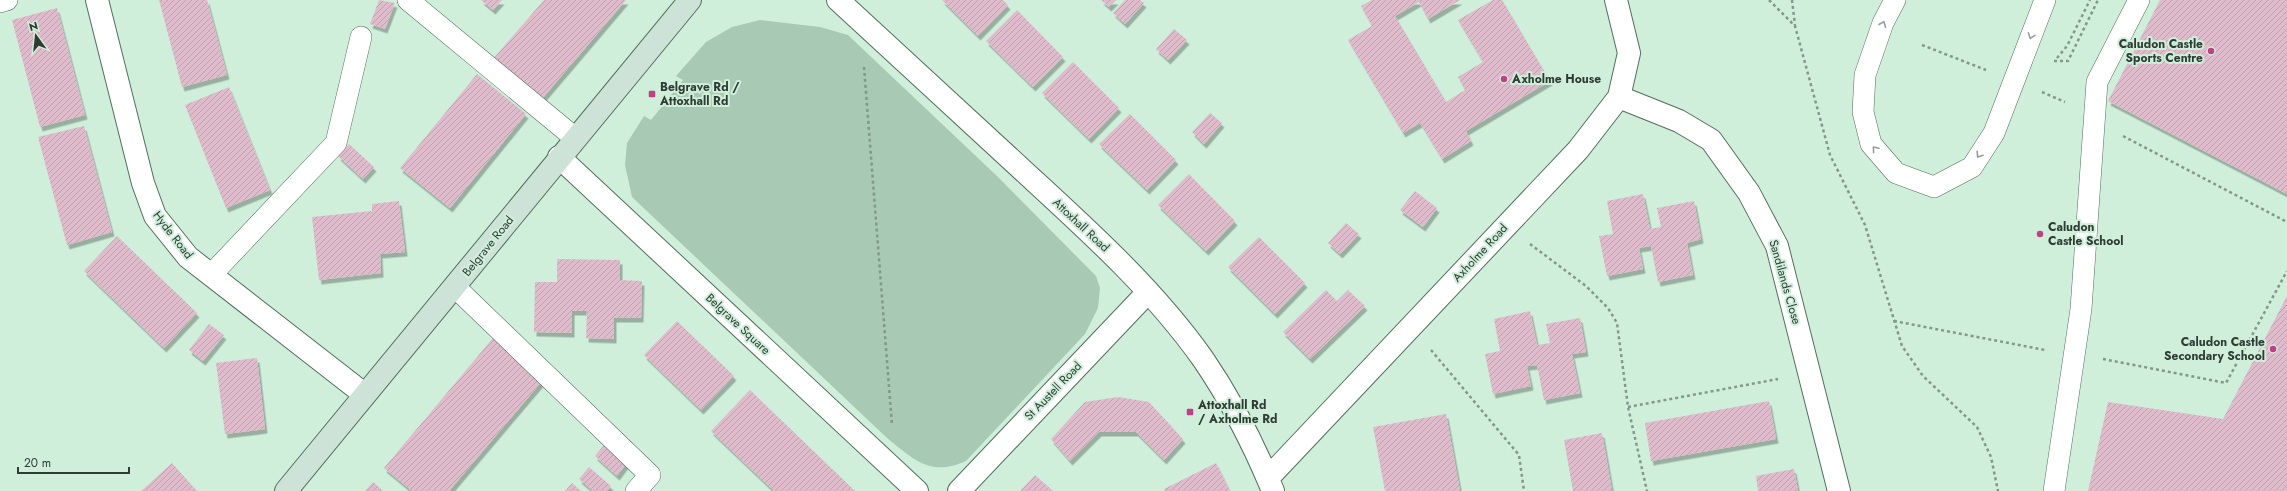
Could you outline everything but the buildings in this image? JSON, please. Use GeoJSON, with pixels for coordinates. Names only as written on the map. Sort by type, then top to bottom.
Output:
{"type":"FeatureCollection","features":[{"type":"Feature","properties":{"kind":"street","name":"Hyde Road"},"geometry":{"type":"LineString","coordinates":[[97,0],[142,184],[156,216],[188,257],[364,394]]}},
{"type":"Feature","properties":{"kind":"street","name":"Belgrave Road"},"geometry":{"type":"LineString","coordinates":[[286,491],[364,394],[455,287],[559,157],[690,0]]}},
{"type":"Feature","properties":{"kind":"street","name":"Attoxhall Road"},"geometry":{"type":"LineString","coordinates":[[838,0],[1097,239],[1148,292],[1202,357],[1233,407],[1271,485]]}},
{"type":"Feature","properties":{"kind":"street","name":"Axholme Road"},"geometry":{"type":"LineString","coordinates":[[1271,485],[1410,328],[1578,150],[1619,97],[1629,53],[1616,0]]}},
{"type":"Feature","properties":{"kind":"street","name":"Sandilands Close"},"geometry":{"type":"LineString","coordinates":[[1619,97],[1679,122],[1711,140],[1749,193],[1777,246],[1839,491]]}},
{"type":"Feature","properties":{"kind":"street","name":"Belgrave Square"},"geometry":{"type":"LineString","coordinates":[[559,157],[917,491]]}},
{"type":"Feature","properties":{"kind":"street","name":"St Austell Road"},"geometry":{"type":"LineString","coordinates":[[958,491],[1148,292]]}},
{"type":"Feature","properties":{"kind":"lane"},"geometry":{"type":"LineString","coordinates":[[0,2],[7,0]]}},
{"type":"Feature","properties":{"kind":"lane"},"geometry":{"type":"LineString","coordinates":[[408,0],[575,138]]}},
{"type":"Feature","properties":{"kind":"lane"},"geometry":{"type":"LineString","coordinates":[[1895,0],[1883,23],[1865,76],[1863,112],[1871,144],[1896,173],[1934,187],[1972,167],[1994,133],[2046,0]]}},
{"type":"Feature","properties":{"kind":"lane"},"geometry":{"type":"LineString","coordinates":[[2054,491],[2081,309],[2097,82],[2138,0]]}},
{"type":"Feature","properties":{"kind":"lane"},"geometry":{"type":"LineString","coordinates":[[212,275],[336,143],[361,37]]}},
{"type":"Feature","properties":{"kind":"lane"},"geometry":{"type":"LineString","coordinates":[[455,287],[650,475],[636,491]]}},
{"type":"Feature","properties":{"kind":"path"},"geometry":{"type":"LineString","coordinates":[[1769,0],[1795,26]]}},
{"type":"Feature","properties":{"kind":"path"},"geometry":{"type":"LineString","coordinates":[[1792,0],[1795,26],[1830,155],[1865,225],[1902,346],[1923,376],[1977,427],[1991,456],[1998,491]]}},
{"type":"Feature","properties":{"kind":"path"},"geometry":{"type":"LineString","coordinates":[[2054,61],[2066,46],[2090,0]]}},
{"type":"Feature","properties":{"kind":"path"},"geometry":{"type":"LineString","coordinates":[[2048,62],[2068,61],[2098,0]]}},
{"type":"Feature","properties":{"kind":"path"},"geometry":{"type":"LineString","coordinates":[[861,21],[896,471]]}},
{"type":"Feature","properties":{"kind":"path"},"geometry":{"type":"LineString","coordinates":[[1922,45],[1970,64]]}},
{"type":"Feature","properties":{"kind":"path"},"geometry":{"type":"LineString","coordinates":[[2040,91],[2094,118],[2110,129],[2287,222]]}},
{"type":"Feature","properties":{"kind":"path"},"geometry":{"type":"LineString","coordinates":[[1506,225],[1586,286],[1608,308],[1617,323],[1628,407],[1647,491]]}},
{"type":"Feature","properties":{"kind":"path"},"geometry":{"type":"LineString","coordinates":[[2074,353],[2226,383],[2287,271]]}},
{"type":"Feature","properties":{"kind":"path"},"geometry":{"type":"LineString","coordinates":[[1894,321],[2053,352]]}},
{"type":"Feature","properties":{"kind":"path"},"geometry":{"type":"LineString","coordinates":[[1410,328],[1428,346],[1519,455],[1524,491]]}},
{"type":"Feature","properties":{"kind":"path"},"geometry":{"type":"LineString","coordinates":[[1628,407],[1810,373]]}},
{"type":"Feature","properties":{"kind":"green space"},"geometry":{"type":"Polygon","coordinates":[[[760,20],[820,27],[848,35],[998,177],[1096,276],[1100,288],[1098,308],[1085,334],[966,461],[954,466],[933,467],[915,459],[897,446],[632,197],[625,165],[627,143],[644,116],[651,120],[683,80],[676,76],[706,42],[732,27],[760,20]]]}},
{"type":"Feature","properties":{"kind":"place","name":"Caludon Castle Sports Centre"},"geometry":{"type":"Point","coordinates":[2211,51]}},
{"type":"Feature","properties":{"kind":"place","name":"Axholme House"},"geometry":{"type":"Point","coordinates":[1504,79]}},
{"type":"Feature","properties":{"kind":"place","name":"Belgrave Rd / Attoxhall Rd"},"geometry":{"type":"Point","coordinates":[652,94]}},
{"type":"Feature","properties":{"kind":"place","name":"Caludon Castle School"},"geometry":{"type":"Point","coordinates":[2040,234]}},
{"type":"Feature","properties":{"kind":"place","name":"Caludon Castle Secondary School"},"geometry":{"type":"Point","coordinates":[2273,349]}},
{"type":"Feature","properties":{"kind":"place","name":"Attoxhall Rd / Axholme Rd"},"geometry":{"type":"Point","coordinates":[1190,412]}}]}
